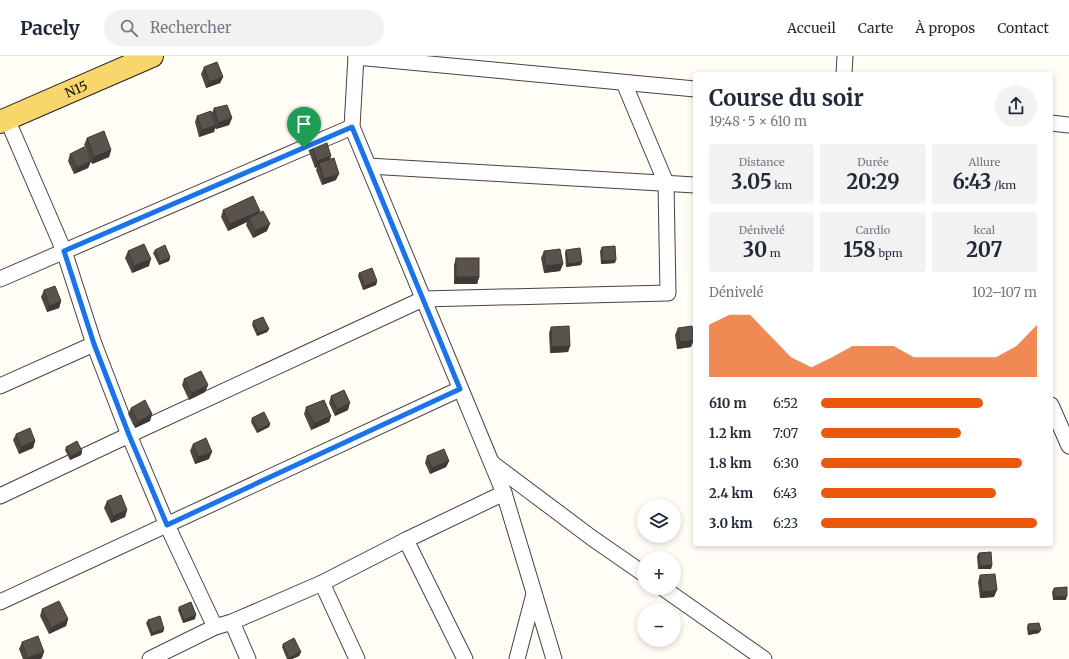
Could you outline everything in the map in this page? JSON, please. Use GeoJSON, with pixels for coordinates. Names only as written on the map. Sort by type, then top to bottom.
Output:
{"type":"FeatureCollection","features":[{"type":"Feature","properties":{"kind":"main road","name":"N15"},"geometry":{"type":"LineString","coordinates":[[4,120],[152,56]]}},
{"type":"Feature","properties":{"kind":"street"},"geometry":{"type":"LineString","coordinates":[[844,72],[845,56]]}},
{"type":"Feature","properties":{"kind":"street"},"geometry":{"type":"LineString","coordinates":[[554,659],[504,493],[352,127],[356,57],[693,89]]}},
{"type":"Feature","properties":{"kind":"street"},"geometry":{"type":"LineString","coordinates":[[0,496],[423,299],[668,293],[666,183],[624,83]]}},
{"type":"Feature","properties":{"kind":"street"},"geometry":{"type":"LineString","coordinates":[[4,120],[64,251],[94,344],[129,435],[167,525],[216,627]]}},
{"type":"Feature","properties":{"kind":"street"},"geometry":{"type":"LineString","coordinates":[[1053,123],[1069,125]]}},
{"type":"Feature","properties":{"kind":"street"},"geometry":{"type":"LineString","coordinates":[[0,279],[352,127]]}},
{"type":"Feature","properties":{"kind":"street"},"geometry":{"type":"LineString","coordinates":[[368,166],[693,185]]}},
{"type":"Feature","properties":{"kind":"street"},"geometry":{"type":"LineString","coordinates":[[0,386],[94,344]]}},
{"type":"Feature","properties":{"kind":"street"},"geometry":{"type":"LineString","coordinates":[[0,602],[460,389]]}},
{"type":"Feature","properties":{"kind":"street"},"geometry":{"type":"LineString","coordinates":[[1053,410],[1069,446]]}},
{"type":"Feature","properties":{"kind":"street"},"geometry":{"type":"LineString","coordinates":[[491,462],[592,538],[637,569]]}},
{"type":"Feature","properties":{"kind":"street"},"geometry":{"type":"LineString","coordinates":[[150,659],[216,627],[232,622],[322,583],[406,540],[504,493]]}},
{"type":"Feature","properties":{"kind":"street"},"geometry":{"type":"LineString","coordinates":[[406,540],[465,659]]}},
{"type":"Feature","properties":{"kind":"street"},"geometry":{"type":"LineString","coordinates":[[322,583],[357,659]]}},
{"type":"Feature","properties":{"kind":"street"},"geometry":{"type":"LineString","coordinates":[[516,659],[534,594]]}},
{"type":"Feature","properties":{"kind":"street"},"geometry":{"type":"LineString","coordinates":[[673,595],[764,659]]}},
{"type":"Feature","properties":{"kind":"street"},"geometry":{"type":"LineString","coordinates":[[232,622],[248,659]]}},
{"type":"Feature","properties":{"kind":"building"},"geometry":{"type":"Polygon","coordinates":[[[217,62],[223,77],[209,82],[204,67],[217,62]]]}},
{"type":"Feature","properties":{"kind":"building"},"geometry":{"type":"Polygon","coordinates":[[[227,105],[232,118],[218,123],[214,108],[227,105]]]}},
{"type":"Feature","properties":{"kind":"building"},"geometry":{"type":"Polygon","coordinates":[[[211,111],[216,125],[202,130],[197,116],[211,111]]]}},
{"type":"Feature","properties":{"kind":"building"},"geometry":{"type":"Polygon","coordinates":[[[104,131],[111,150],[94,157],[87,138],[104,131]]]}},
{"type":"Feature","properties":{"kind":"building"},"geometry":{"type":"Polygon","coordinates":[[[325,137],[331,156],[317,161],[311,142],[325,137]]]}},
{"type":"Feature","properties":{"kind":"building"},"geometry":{"type":"Polygon","coordinates":[[[84,147],[91,161],[77,168],[70,154],[84,147]]]}},
{"type":"Feature","properties":{"kind":"building"},"geometry":{"type":"Polygon","coordinates":[[[334,158],[339,174],[324,179],[319,163],[334,158]]]}},
{"type":"Feature","properties":{"kind":"building"},"geometry":{"type":"Polygon","coordinates":[[[253,196],[260,211],[230,224],[223,210],[253,196]]]}},
{"type":"Feature","properties":{"kind":"building"},"geometry":{"type":"Polygon","coordinates":[[[263,211],[270,224],[255,231],[249,218],[263,211]]]}},
{"type":"Feature","properties":{"kind":"building"},"geometry":{"type":"Polygon","coordinates":[[[144,244],[151,259],[134,266],[128,251],[144,244]]]}},
{"type":"Feature","properties":{"kind":"building"},"geometry":{"type":"Polygon","coordinates":[[[165,245],[170,257],[160,262],[155,250],[165,245]]]}},
{"type":"Feature","properties":{"kind":"building"},"geometry":{"type":"Polygon","coordinates":[[[615,246],[616,260],[602,261],[602,247],[615,246]]]}},
{"type":"Feature","properties":{"kind":"building"},"geometry":{"type":"Polygon","coordinates":[[[580,248],[582,262],[568,264],[566,250],[580,248]]]}},
{"type":"Feature","properties":{"kind":"building"},"geometry":{"type":"Polygon","coordinates":[[[560,249],[563,264],[546,266],[544,251],[560,249]]]}},
{"type":"Feature","properties":{"kind":"building"},"geometry":{"type":"Polygon","coordinates":[[[456,258],[479,258],[479,277],[456,277],[456,258]]]}},
{"type":"Feature","properties":{"kind":"building"},"geometry":{"type":"Polygon","coordinates":[[[372,268],[377,281],[365,286],[359,273],[372,268]]]}},
{"type":"Feature","properties":{"kind":"building"},"geometry":{"type":"Polygon","coordinates":[[[55,286],[61,301],[49,306],[44,290],[55,286]]]}},
{"type":"Feature","properties":{"kind":"building"},"geometry":{"type":"Polygon","coordinates":[[[263,317],[269,329],[258,333],[253,321],[263,317]]]}},
{"type":"Feature","properties":{"kind":"building"},"geometry":{"type":"Polygon","coordinates":[[[569,326],[570,346],[552,347],[551,327],[569,326]]]}},
{"type":"Feature","properties":{"kind":"building"},"geometry":{"type":"Polygon","coordinates":[[[692,326],[693,340],[680,342],[678,328],[692,326]]]}},
{"type":"Feature","properties":{"kind":"building"},"geometry":{"type":"Polygon","coordinates":[[[201,371],[208,385],[192,393],[184,379],[201,371]]]}},
{"type":"Feature","properties":{"kind":"building"},"geometry":{"type":"Polygon","coordinates":[[[344,390],[350,403],[337,410],[331,396],[344,390]]]}},
{"type":"Feature","properties":{"kind":"building"},"geometry":{"type":"Polygon","coordinates":[[[145,400],[152,414],[138,422],[131,408],[145,400]]]}},
{"type":"Feature","properties":{"kind":"building"},"geometry":{"type":"Polygon","coordinates":[[[324,400],[331,416],[314,424],[306,407],[324,400]]]}},
{"type":"Feature","properties":{"kind":"building"},"geometry":{"type":"Polygon","coordinates":[[[264,412],[270,424],[258,430],[252,418],[264,412]]]}},
{"type":"Feature","properties":{"kind":"building"},"geometry":{"type":"Polygon","coordinates":[[[30,428],[35,441],[21,447],[16,434],[30,428]]]}},
{"type":"Feature","properties":{"kind":"building"},"geometry":{"type":"Polygon","coordinates":[[[206,438],[212,452],[198,457],[193,444],[206,438]]]}},
{"type":"Feature","properties":{"kind":"building"},"geometry":{"type":"Polygon","coordinates":[[[77,441],[82,451],[71,456],[66,447],[77,441]]]}},
{"type":"Feature","properties":{"kind":"building"},"geometry":{"type":"Polygon","coordinates":[[[444,449],[449,461],[432,468],[427,456],[444,449]]]}},
{"type":"Feature","properties":{"kind":"building"},"geometry":{"type":"Polygon","coordinates":[[[121,495],[127,510],[113,516],[107,501],[121,495]]]}},
{"type":"Feature","properties":{"kind":"building"},"geometry":{"type":"Polygon","coordinates":[[[991,552],[992,565],[980,566],[979,553],[991,552]]]}},
{"type":"Feature","properties":{"kind":"building"},"geometry":{"type":"Polygon","coordinates":[[[995,574],[997,590],[982,592],[980,575],[995,574]]]}},
{"type":"Feature","properties":{"kind":"building"},"geometry":{"type":"Polygon","coordinates":[[[1067,587],[1067,596],[1054,597],[1054,588],[1067,587]]]}},
{"type":"Feature","properties":{"kind":"building"},"geometry":{"type":"Polygon","coordinates":[[[59,601],[68,619],[51,628],[42,609],[59,601]]]}},
{"type":"Feature","properties":{"kind":"building"},"geometry":{"type":"Polygon","coordinates":[[[191,602],[196,615],[184,620],[179,607],[191,602]]]}},
{"type":"Feature","properties":{"kind":"building"},"geometry":{"type":"Polygon","coordinates":[[[160,616],[164,629],[152,633],[148,620],[160,616]]]}},
{"type":"Feature","properties":{"kind":"building"},"geometry":{"type":"Polygon","coordinates":[[[1039,623],[1041,630],[1029,631],[1028,624],[1039,623]]]}},
{"type":"Feature","properties":{"kind":"building"},"geometry":{"type":"Polygon","coordinates":[[[38,636],[44,652],[27,658],[22,642],[38,636]]]}},
{"type":"Feature","properties":{"kind":"building"},"geometry":{"type":"Polygon","coordinates":[[[294,638],[301,652],[289,658],[283,644],[294,638]]]}},
{"type":"Feature","properties":{"kind":"route"},"geometry":{"type":"LineString","coordinates":[[352,127],[460,389],[167,525],[129,435],[94,344],[64,251],[304,148],[352,127]]}}]}
